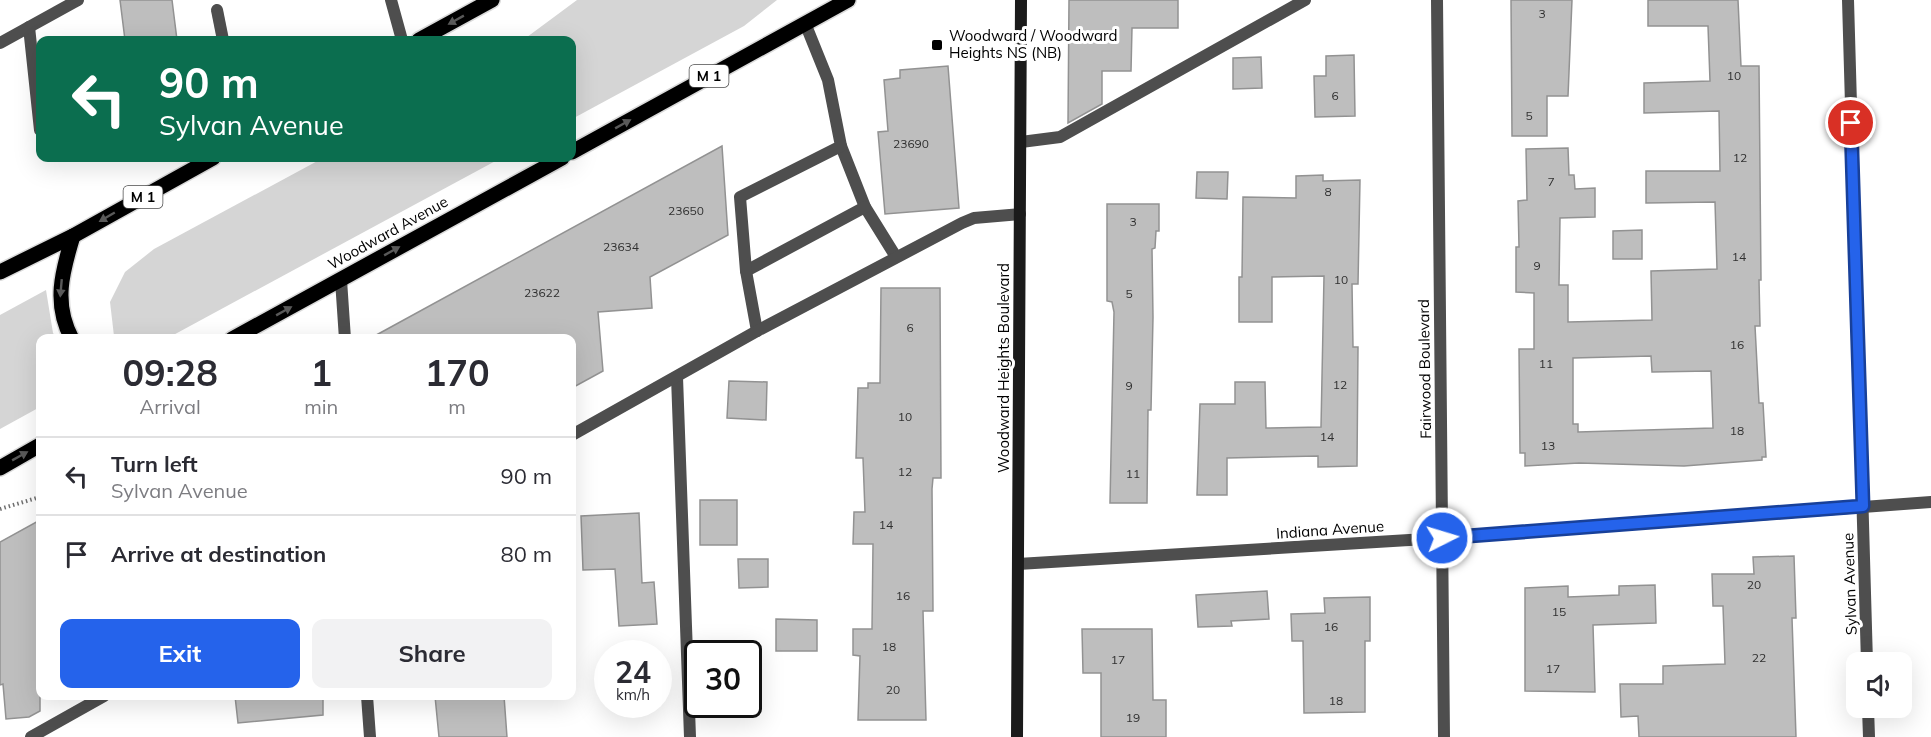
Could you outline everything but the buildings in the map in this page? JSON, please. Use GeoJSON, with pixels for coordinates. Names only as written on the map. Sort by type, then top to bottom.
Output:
{"type":"FeatureCollection","features":[{"type":"Feature","properties":{"kind":"main road"},"geometry":{"type":"LineString","coordinates":[[426,36],[492,0]]}},
{"type":"Feature","properties":{"kind":"main road","name":"M 1"},"geometry":{"type":"LineString","coordinates":[[576,150],[848,0]]}},
{"type":"Feature","properties":{"kind":"main road","name":"M 1"},"geometry":{"type":"LineString","coordinates":[[0,272],[73,237],[206,162]]}},
{"type":"Feature","properties":{"kind":"main road","name":"Woodward Avenue"},"geometry":{"type":"LineString","coordinates":[[241,334],[555,162]]}},
{"type":"Feature","properties":{"kind":"main road"},"geometry":{"type":"LineString","coordinates":[[70,334],[59,303],[62,272],[73,237]]}},
{"type":"Feature","properties":{"kind":"main road"},"geometry":{"type":"LineString","coordinates":[[0,468],[36,447]]}},
{"type":"Feature","properties":{"kind":"street"},"geometry":{"type":"LineString","coordinates":[[0,43],[78,0]]}},
{"type":"Feature","properties":{"kind":"street"},"geometry":{"type":"LineString","coordinates":[[391,0],[401,36]]}},
{"type":"Feature","properties":{"kind":"street","name":"Woodward Heights Boulevard"},"geometry":{"type":"LineString","coordinates":[[1017,737],[1021,0]]}},
{"type":"Feature","properties":{"kind":"street"},"geometry":{"type":"LineString","coordinates":[[1021,142],[1060,137],[1305,0]]}},
{"type":"Feature","properties":{"kind":"street","name":"Fairwood Boulevard"},"geometry":{"type":"LineString","coordinates":[[1437,0],[1444,737]]}},
{"type":"Feature","properties":{"kind":"street","name":"Sylvan Avenue"},"geometry":{"type":"LineString","coordinates":[[1848,0],[1867,652]]}},
{"type":"Feature","properties":{"kind":"street"},"geometry":{"type":"LineString","coordinates":[[217,10],[222,36]]}},
{"type":"Feature","properties":{"kind":"street"},"geometry":{"type":"LineString","coordinates":[[805,23],[828,80],[841,146],[865,207],[896,258]]}},
{"type":"Feature","properties":{"kind":"street"},"geometry":{"type":"LineString","coordinates":[[29,27],[36,93]]}},
{"type":"Feature","properties":{"kind":"street"},"geometry":{"type":"LineString","coordinates":[[757,332],[746,271],[740,197],[841,146]]}},
{"type":"Feature","properties":{"kind":"street"},"geometry":{"type":"LineString","coordinates":[[746,271],[865,207]]}},
{"type":"Feature","properties":{"kind":"street"},"geometry":{"type":"LineString","coordinates":[[576,433],[757,332],[974,218],[1020,214]]}},
{"type":"Feature","properties":{"kind":"street"},"geometry":{"type":"LineString","coordinates":[[341,280],[345,334]]}},
{"type":"Feature","properties":{"kind":"street"},"geometry":{"type":"LineString","coordinates":[[677,378],[690,737]]}},
{"type":"Feature","properties":{"kind":"street","name":"Indiana Avenue"},"geometry":{"type":"LineString","coordinates":[[1018,564],[1442,538],[1931,502]]}},
{"type":"Feature","properties":{"kind":"street"},"geometry":{"type":"LineString","coordinates":[[31,737],[97,700]]}},
{"type":"Feature","properties":{"kind":"street"},"geometry":{"type":"LineString","coordinates":[[367,700],[370,737]]}},
{"type":"Feature","properties":{"kind":"street"},"geometry":{"type":"LineString","coordinates":[[1868,718],[1869,737]]}},
{"type":"Feature","properties":{"kind":"path"},"geometry":{"type":"LineString","coordinates":[[0,509],[36,498]]}},
{"type":"Feature","properties":{"kind":"shaded area"},"geometry":{"type":"Polygon","coordinates":[[[577,0],[777,0],[744,26],[576,117],[576,36],[528,36],[577,0]]]}},
{"type":"Feature","properties":{"kind":"shaded area"},"geometry":{"type":"Polygon","coordinates":[[[316,162],[494,162],[175,334],[114,334],[110,302],[125,272],[154,249],[316,162]]]}},
{"type":"Feature","properties":{"kind":"shaded area"},"geometry":{"type":"Polygon","coordinates":[[[46,290],[54,334],[36,334],[36,409],[0,429],[0,315],[46,290]]]}},
{"type":"Feature","properties":{"kind":"place","name":"Woodward / Woodward Heights NS (NB)"},"geometry":{"type":"Point","coordinates":[937,45]}},
{"type":"Feature","properties":{"kind":"route"},"geometry":{"type":"LineString","coordinates":[[1442,538],[1863,506],[1851,123]]}}]}
